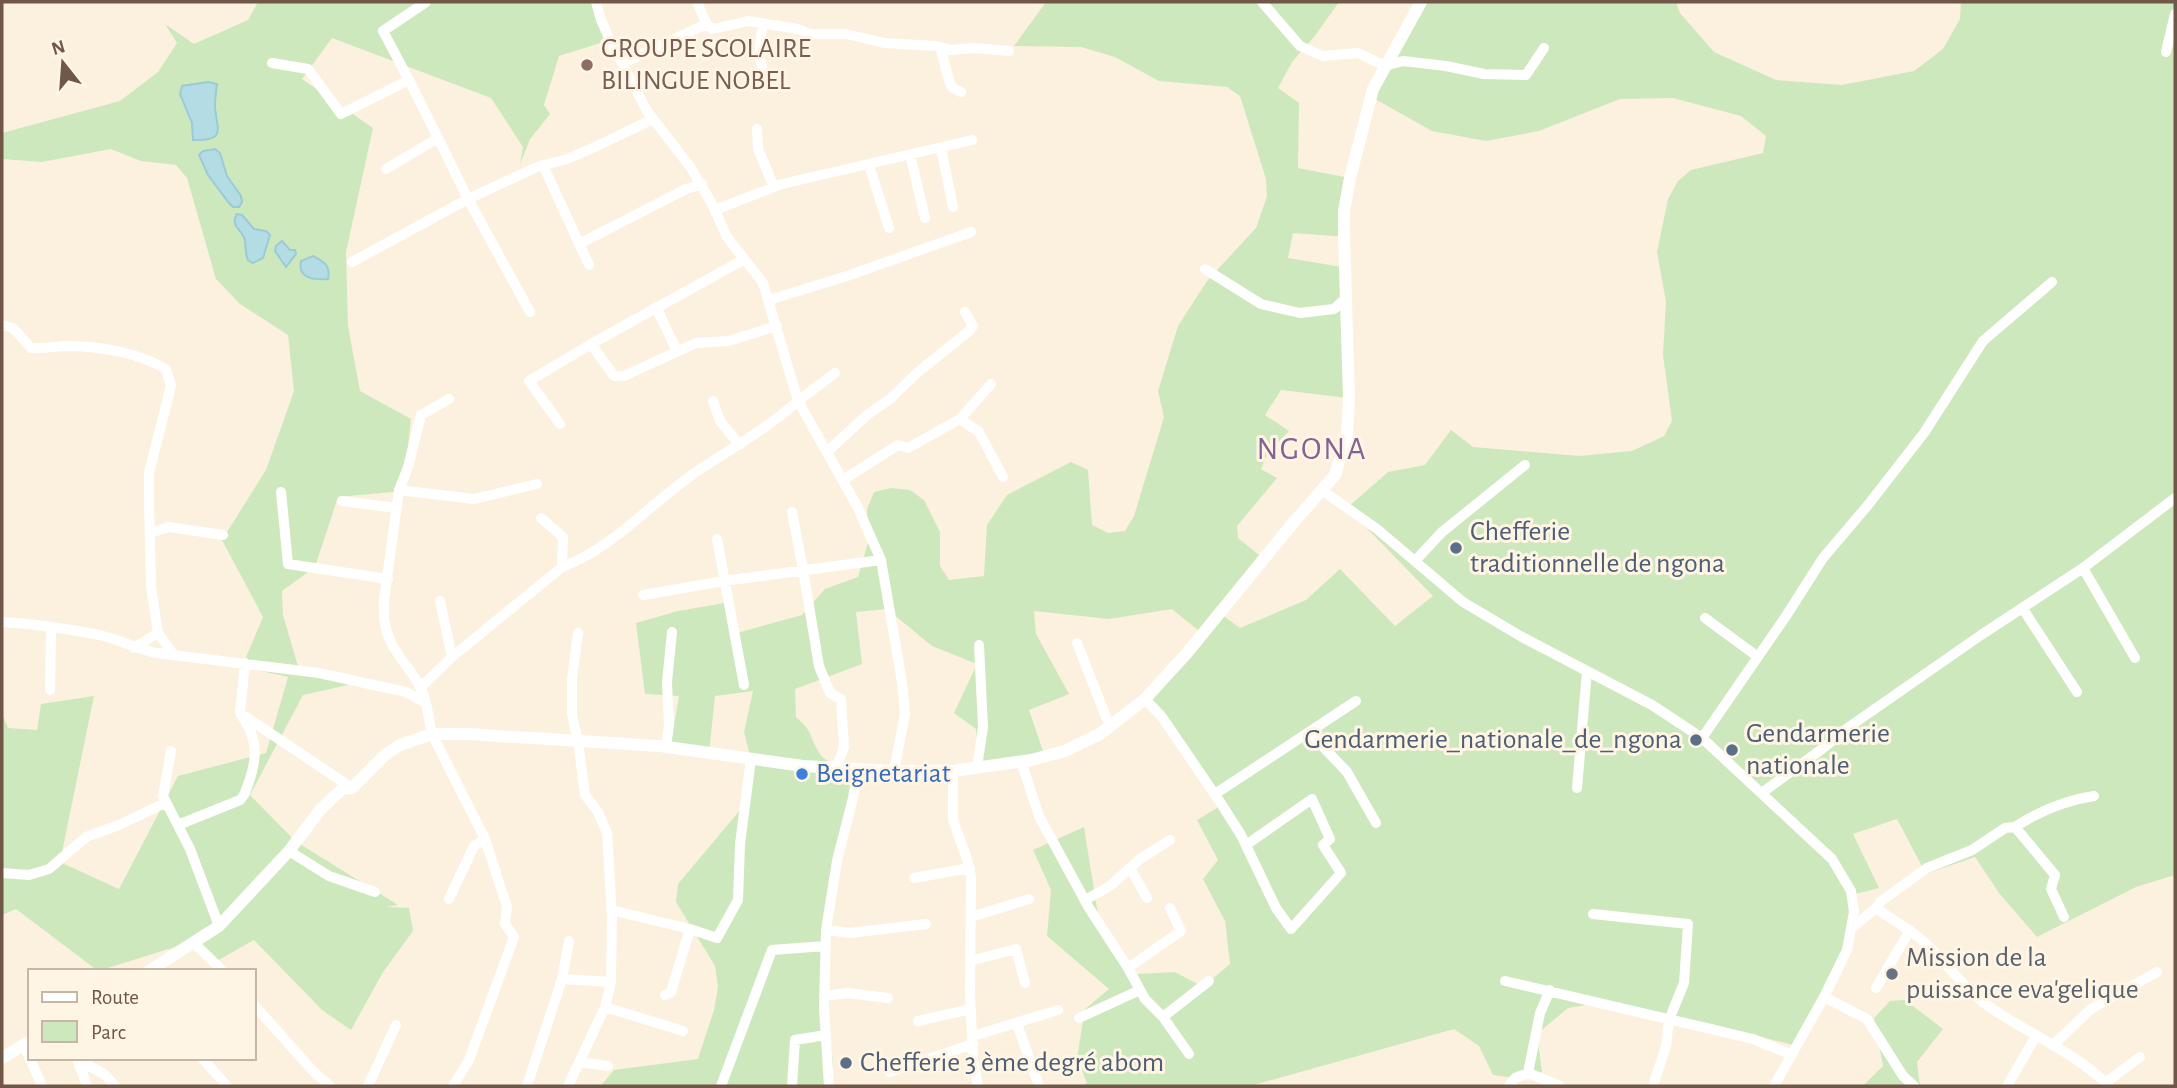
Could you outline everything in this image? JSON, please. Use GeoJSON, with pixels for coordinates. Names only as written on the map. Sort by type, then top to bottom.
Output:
{"type":"FeatureCollection","features":[{"type":"Feature","properties":{"kind":"street"},"geometry":{"type":"LineString","coordinates":[[426,2],[383,31],[468,199],[530,312]]}},
{"type":"Feature","properties":{"kind":"street"},"geometry":{"type":"LineString","coordinates":[[596,2],[601,20],[653,118],[702,184],[727,237],[763,283],[798,401],[828,451],[881,560],[905,714],[894,771]]}},
{"type":"Feature","properties":{"kind":"street"},"geometry":{"type":"LineString","coordinates":[[698,2],[707,25],[713,29],[748,21],[798,29],[810,34],[846,34],[884,43],[950,50],[997,48],[1009,51]]}},
{"type":"Feature","properties":{"kind":"street"},"geometry":{"type":"LineString","coordinates":[[1262,2],[1300,46],[1323,56],[1358,53],[1385,66],[1403,61],[1446,66],[1484,75],[1526,75],[1544,48]]}},
{"type":"Feature","properties":{"kind":"street"},"geometry":{"type":"LineString","coordinates":[[152,969],[219,926],[289,851],[320,810],[342,789],[352,788],[386,754],[400,745],[432,734],[666,747],[858,770],[953,771],[1021,761],[1065,751],[1110,727],[1145,699],[1204,635],[1335,475],[1346,436],[1350,379],[1344,235],[1348,188],[1373,89],[1421,2]]}},
{"type":"Feature","properties":{"kind":"street"},"geometry":{"type":"LineString","coordinates":[[2166,52],[2175,14]]}},
{"type":"Feature","properties":{"kind":"street"},"geometry":{"type":"LineString","coordinates":[[763,23],[758,52],[766,76]]}},
{"type":"Feature","properties":{"kind":"street"},"geometry":{"type":"LineString","coordinates":[[623,63],[671,38],[707,25]]}},
{"type":"Feature","properties":{"kind":"street"},"geometry":{"type":"LineString","coordinates":[[940,47],[950,84],[961,92]]}},
{"type":"Feature","properties":{"kind":"street"},"geometry":{"type":"LineString","coordinates":[[272,63],[309,69],[341,114],[409,80]]}},
{"type":"Feature","properties":{"kind":"street"},"geometry":{"type":"LineString","coordinates":[[352,262],[468,199],[543,165],[567,159],[653,118]]}},
{"type":"Feature","properties":{"kind":"street"},"geometry":{"type":"LineString","coordinates":[[757,129],[758,149],[774,187]]}},
{"type":"Feature","properties":{"kind":"street"},"geometry":{"type":"LineString","coordinates":[[386,169],[438,138]]}},
{"type":"Feature","properties":{"kind":"street"},"geometry":{"type":"LineString","coordinates":[[715,210],[774,187],[972,141]]}},
{"type":"Feature","properties":{"kind":"street"},"geometry":{"type":"LineString","coordinates":[[941,148],[953,207]]}},
{"type":"Feature","properties":{"kind":"street"},"geometry":{"type":"LineString","coordinates":[[910,155],[925,218]]}},
{"type":"Feature","properties":{"kind":"street"},"geometry":{"type":"LineString","coordinates":[[543,165],[589,265]]}},
{"type":"Feature","properties":{"kind":"street"},"geometry":{"type":"LineString","coordinates":[[869,165],[889,228]]}},
{"type":"Feature","properties":{"kind":"street"},"geometry":{"type":"LineString","coordinates":[[579,244],[702,184]]}},
{"type":"Feature","properties":{"kind":"street"},"geometry":{"type":"LineString","coordinates":[[769,300],[847,276],[971,232]]}},
{"type":"Feature","properties":{"kind":"street"},"geometry":{"type":"LineString","coordinates":[[560,424],[529,381],[743,260]]}},
{"type":"Feature","properties":{"kind":"street"},"geometry":{"type":"LineString","coordinates":[[1205,269],[1261,304],[1300,313],[1334,309],[1347,297]]}},
{"type":"Feature","properties":{"kind":"street"},"geometry":{"type":"LineString","coordinates":[[1702,738],[1823,558],[1924,433],[1983,341],[2052,282]]}},
{"type":"Feature","properties":{"kind":"street"},"geometry":{"type":"LineString","coordinates":[[656,307],[677,351]]}},
{"type":"Feature","properties":{"kind":"street"},"geometry":{"type":"LineString","coordinates":[[828,451],[973,327],[965,313]]}},
{"type":"Feature","properties":{"kind":"street"},"geometry":{"type":"LineString","coordinates":[[2,325],[12,328],[31,348],[65,346],[113,350],[149,360],[166,369],[171,386],[149,473],[151,586],[158,633],[174,655]]}},
{"type":"Feature","properties":{"kind":"street"},"geometry":{"type":"LineString","coordinates":[[591,344],[614,376],[619,377],[643,369],[696,343],[728,341],[777,326]]}},
{"type":"Feature","properties":{"kind":"street"},"geometry":{"type":"LineString","coordinates":[[422,686],[452,657],[562,568],[581,560],[605,544],[701,468],[740,445],[835,373]]}},
{"type":"Feature","properties":{"kind":"street"},"geometry":{"type":"LineString","coordinates":[[843,481],[898,445],[908,447],[960,419],[991,384]]}},
{"type":"Feature","properties":{"kind":"street"},"geometry":{"type":"LineString","coordinates":[[449,399],[421,415],[408,467],[399,490],[383,616],[388,636],[402,663],[422,686],[432,734],[485,839],[507,907],[505,924],[514,937],[469,1060],[453,1086]]}},
{"type":"Feature","properties":{"kind":"street"},"geometry":{"type":"LineString","coordinates":[[713,401],[720,421],[740,445]]}},
{"type":"Feature","properties":{"kind":"street"},"geometry":{"type":"LineString","coordinates":[[960,419],[979,432],[1003,477]]}},
{"type":"Feature","properties":{"kind":"street"},"geometry":{"type":"LineString","coordinates":[[1415,561],[1442,532],[1525,465]]}},
{"type":"Feature","properties":{"kind":"street"},"geometry":{"type":"LineString","coordinates":[[399,490],[474,499],[537,484]]}},
{"type":"Feature","properties":{"kind":"street"},"geometry":{"type":"LineString","coordinates":[[1323,491],[1377,529],[1463,602],[1521,637],[1661,711],[1702,738],[1817,844],[1842,873],[1851,891],[1854,912],[1847,950],[1774,1086]]}},
{"type":"Feature","properties":{"kind":"street"},"geometry":{"type":"LineString","coordinates":[[281,492],[288,564],[388,579]]}},
{"type":"Feature","properties":{"kind":"street"},"geometry":{"type":"LineString","coordinates":[[1762,793],[1807,758],[1829,745],[1846,729],[2083,568],[2175,498]]}},
{"type":"Feature","properties":{"kind":"street"},"geometry":{"type":"LineString","coordinates":[[342,501],[397,508]]}},
{"type":"Feature","properties":{"kind":"street"},"geometry":{"type":"LineString","coordinates":[[792,512],[818,666],[830,693],[841,699],[844,748],[836,768]]}},
{"type":"Feature","properties":{"kind":"street"},"geometry":{"type":"LineString","coordinates":[[541,518],[563,537],[562,568]]}},
{"type":"Feature","properties":{"kind":"street"},"geometry":{"type":"LineString","coordinates":[[150,533],[169,527],[223,535]]}},
{"type":"Feature","properties":{"kind":"street"},"geometry":{"type":"LineString","coordinates":[[717,539],[744,685]]}},
{"type":"Feature","properties":{"kind":"street"},"geometry":{"type":"LineString","coordinates":[[643,595],[881,560]]}},
{"type":"Feature","properties":{"kind":"street"},"geometry":{"type":"LineString","coordinates":[[2083,568],[2135,658]]}},
{"type":"Feature","properties":{"kind":"street"},"geometry":{"type":"LineString","coordinates":[[440,601],[452,657]]}},
{"type":"Feature","properties":{"kind":"street"},"geometry":{"type":"LineString","coordinates":[[2022,609],[2077,692]]}},
{"type":"Feature","properties":{"kind":"street"},"geometry":{"type":"LineString","coordinates":[[1705,618],[1758,657]]}},
{"type":"Feature","properties":{"kind":"street"},"geometry":{"type":"LineString","coordinates":[[3,623],[51,627],[102,636],[134,648],[174,655],[330,675],[406,692],[426,703]]}},
{"type":"Feature","properties":{"kind":"street"},"geometry":{"type":"LineString","coordinates":[[50,690],[51,627]]}},
{"type":"Feature","properties":{"kind":"street"},"geometry":{"type":"LineString","coordinates":[[666,747],[667,682],[672,632]]}},
{"type":"Feature","properties":{"kind":"street"},"geometry":{"type":"LineString","coordinates":[[134,648],[158,633]]}},
{"type":"Feature","properties":{"kind":"street"},"geometry":{"type":"LineString","coordinates":[[568,1086],[605,1007],[611,982],[607,833],[598,812],[585,795],[572,715],[572,678],[578,633]]}},
{"type":"Feature","properties":{"kind":"street"},"geometry":{"type":"LineString","coordinates":[[1077,643],[1110,727]]}},
{"type":"Feature","properties":{"kind":"street"},"geometry":{"type":"LineString","coordinates":[[977,767],[983,727],[979,645]]}},
{"type":"Feature","properties":{"kind":"street"},"geometry":{"type":"LineString","coordinates":[[178,825],[240,800],[244,795],[257,753],[250,726],[240,713],[245,663]]}},
{"type":"Feature","properties":{"kind":"street"},"geometry":{"type":"LineString","coordinates":[[1577,788],[1587,671]]}},
{"type":"Feature","properties":{"kind":"street"},"geometry":{"type":"LineString","coordinates":[[1145,699],[1162,717],[1215,794],[1246,845],[1276,908],[1291,929],[1340,873],[1323,845],[1330,839],[1312,799],[1246,845]]}},
{"type":"Feature","properties":{"kind":"street"},"geometry":{"type":"LineString","coordinates":[[1215,794],[1356,701]]}},
{"type":"Feature","properties":{"kind":"street"},"geometry":{"type":"LineString","coordinates":[[240,713],[352,788]]}},
{"type":"Feature","properties":{"kind":"street"},"geometry":{"type":"LineString","coordinates":[[1310,732],[1347,772],[1376,823]]}},
{"type":"Feature","properties":{"kind":"street"},"geometry":{"type":"LineString","coordinates":[[171,751],[162,789],[165,803],[190,849],[219,926]]}},
{"type":"Feature","properties":{"kind":"street"},"geometry":{"type":"LineString","coordinates":[[611,910],[717,938],[738,900],[740,844],[751,759]]}},
{"type":"Feature","properties":{"kind":"street"},"geometry":{"type":"LineString","coordinates":[[1021,761],[1039,816],[1085,900],[1145,999],[1163,1017],[1189,1054]]}},
{"type":"Feature","properties":{"kind":"street"},"geometry":{"type":"LineString","coordinates":[[829,1086],[824,996],[826,930],[837,860],[858,770]]}},
{"type":"Feature","properties":{"kind":"street"},"geometry":{"type":"LineString","coordinates":[[953,771],[953,820],[970,867],[971,1009],[978,1086]]}},
{"type":"Feature","properties":{"kind":"street"},"geometry":{"type":"LineString","coordinates":[[1852,928],[1901,886],[1927,868],[1972,850],[2006,828],[2015,827],[2028,818],[2094,796]]}},
{"type":"Feature","properties":{"kind":"street"},"geometry":{"type":"LineString","coordinates":[[2,873],[29,875],[49,870],[86,837],[165,803]]}},
{"type":"Feature","properties":{"kind":"street"},"geometry":{"type":"LineString","coordinates":[[2015,827],[2055,875],[2051,889],[2064,918]]}},
{"type":"Feature","properties":{"kind":"street"},"geometry":{"type":"LineString","coordinates":[[449,899],[474,846],[485,839]]}},
{"type":"Feature","properties":{"kind":"street"},"geometry":{"type":"LineString","coordinates":[[1085,900],[1110,886],[1140,859],[1170,840]]}},
{"type":"Feature","properties":{"kind":"street"},"geometry":{"type":"LineString","coordinates":[[289,851],[329,876],[375,892]]}},
{"type":"Feature","properties":{"kind":"street"},"geometry":{"type":"LineString","coordinates":[[914,878],[970,867]]}},
{"type":"Feature","properties":{"kind":"street"},"geometry":{"type":"LineString","coordinates":[[1130,868],[1147,898]]}},
{"type":"Feature","properties":{"kind":"street"},"geometry":{"type":"LineString","coordinates":[[971,917],[1029,899]]}},
{"type":"Feature","properties":{"kind":"street"},"geometry":{"type":"LineString","coordinates":[[1128,968],[1181,931],[1170,908]]}},
{"type":"Feature","properties":{"kind":"street"},"geometry":{"type":"LineString","coordinates":[[1876,908],[1926,943],[1962,985],[1975,995],[2036,1036],[2083,1063],[2107,1085],[2140,1057]]}},
{"type":"Feature","properties":{"kind":"street"},"geometry":{"type":"LineString","coordinates":[[1593,914],[1688,924],[1685,983],[1669,1020],[1666,1046],[1653,1086]]}},
{"type":"Feature","properties":{"kind":"street"},"geometry":{"type":"LineString","coordinates":[[826,930],[850,933],[926,924]]}},
{"type":"Feature","properties":{"kind":"street"},"geometry":{"type":"LineString","coordinates":[[665,995],[671,992],[690,929]]}},
{"type":"Feature","properties":{"kind":"street"},"geometry":{"type":"LineString","coordinates":[[1876,988],[1910,930]]}},
{"type":"Feature","properties":{"kind":"street"},"geometry":{"type":"LineString","coordinates":[[527,1086],[562,979],[569,941]]}},
{"type":"Feature","properties":{"kind":"street"},"geometry":{"type":"LineString","coordinates":[[194,942],[221,969]]}},
{"type":"Feature","properties":{"kind":"street"},"geometry":{"type":"LineString","coordinates":[[721,1086],[772,950],[825,946]]}},
{"type":"Feature","properties":{"kind":"street"},"geometry":{"type":"LineString","coordinates":[[970,961],[1016,948],[1025,983]]}},
{"type":"Feature","properties":{"kind":"street"},"geometry":{"type":"LineString","coordinates":[[2053,1045],[2091,1009],[2157,972]]}},
{"type":"Feature","properties":{"kind":"street"},"geometry":{"type":"LineString","coordinates":[[562,979],[611,982]]}},
{"type":"Feature","properties":{"kind":"street"},"geometry":{"type":"LineString","coordinates":[[1163,1017],[1209,981]]}},
{"type":"Feature","properties":{"kind":"street"},"geometry":{"type":"LineString","coordinates":[[1505,981],[1753,1039],[1790,1054]]}},
{"type":"Feature","properties":{"kind":"street"},"geometry":{"type":"LineString","coordinates":[[1079,1018],[1140,990]]}},
{"type":"Feature","properties":{"kind":"street"},"geometry":{"type":"LineString","coordinates":[[1528,1073],[1540,1013],[1550,990]]}},
{"type":"Feature","properties":{"kind":"street"},"geometry":{"type":"LineString","coordinates":[[824,996],[847,993],[888,998]]}},
{"type":"Feature","properties":{"kind":"street"},"geometry":{"type":"LineString","coordinates":[[1824,997],[1867,1019],[1903,1076],[1914,1086]]}},
{"type":"Feature","properties":{"kind":"street"},"geometry":{"type":"LineString","coordinates":[[256,1007],[313,1071],[330,1086]]}},
{"type":"Feature","properties":{"kind":"street"},"geometry":{"type":"LineString","coordinates":[[605,1007],[683,1031]]}},
{"type":"Feature","properties":{"kind":"street"},"geometry":{"type":"LineString","coordinates":[[918,1021],[971,1009]]}},
{"type":"Feature","properties":{"kind":"street"},"geometry":{"type":"LineString","coordinates":[[890,1072],[1058,1010]]}},
{"type":"Feature","properties":{"kind":"street"},"geometry":{"type":"LineString","coordinates":[[1017,1024],[1039,1086]]}},
{"type":"Feature","properties":{"kind":"street"},"geometry":{"type":"LineString","coordinates":[[368,1086],[396,1025]]}},
{"type":"Feature","properties":{"kind":"street"},"geometry":{"type":"LineString","coordinates":[[792,1086],[796,1040],[826,1035]]}},
{"type":"Feature","properties":{"kind":"street"},"geometry":{"type":"LineString","coordinates":[[2007,1086],[2036,1036]]}},
{"type":"Feature","properties":{"kind":"street"},"geometry":{"type":"LineString","coordinates":[[2,1058],[27,1043]]}},
{"type":"Feature","properties":{"kind":"street"},"geometry":{"type":"LineString","coordinates":[[33,1060],[42,1086]]}},
{"type":"Feature","properties":{"kind":"street"},"geometry":{"type":"LineString","coordinates":[[77,1060],[87,1086]]}},
{"type":"Feature","properties":{"kind":"street"},"geometry":{"type":"LineString","coordinates":[[79,1060],[104,1074],[115,1086]]}},
{"type":"Feature","properties":{"kind":"street"},"geometry":{"type":"LineString","coordinates":[[204,1060],[226,1086]]}},
{"type":"Feature","properties":{"kind":"street"},"geometry":{"type":"LineString","coordinates":[[579,1062],[608,1066]]}},
{"type":"Feature","properties":{"kind":"street"},"geometry":{"type":"LineString","coordinates":[[1509,1086],[1516,1078],[1528,1073],[1560,1086]]}},
{"type":"Feature","properties":{"kind":"green space"},"geometry":{"type":"Polygon","coordinates":[[[258,2],[595,2],[610,40],[559,56],[544,105],[550,114],[530,139],[520,164],[523,147],[491,98],[332,38],[302,79],[373,128],[346,252],[348,326],[360,391],[411,419],[403,491],[338,497],[315,567],[282,591],[283,615],[299,670],[361,682],[303,695],[250,795],[295,841],[398,905],[386,907],[409,908],[413,931],[383,972],[351,1030],[322,1010],[254,940],[215,962],[191,942],[104,969],[95,969],[16,909],[2,915],[2,713],[8,728],[37,730],[41,704],[94,696],[60,862],[119,889],[178,776],[266,753],[288,677],[188,655],[244,662],[263,617],[222,540],[266,470],[294,391],[288,335],[240,304],[216,279],[187,178],[176,165],[141,161],[111,149],[42,162],[2,159],[2,133],[120,101],[158,72],[177,43],[165,24],[194,44],[248,20],[258,2]]]}},
{"type":"Feature","properties":{"kind":"green space"},"geometry":{"type":"Polygon","coordinates":[[[1046,2],[1339,2],[1292,62],[1278,88],[1299,103],[1298,168],[1350,178],[1348,237],[1293,233],[1288,258],[1348,268],[1347,398],[1281,390],[1265,415],[1289,431],[1267,454],[1261,469],[1277,478],[1237,526],[1238,538],[1264,559],[1221,614],[1240,628],[1306,600],[1340,569],[1395,626],[1433,596],[1347,508],[1388,472],[1425,465],[1451,430],[1473,447],[1579,456],[1632,451],[1664,436],[1672,421],[1663,355],[1666,302],[1657,252],[1668,199],[1678,181],[1691,170],[1763,153],[1766,136],[1741,116],[1673,98],[1620,99],[1539,131],[1486,141],[1432,131],[1366,94],[1419,2],[1676,2],[1680,13],[1714,52],[1776,80],[1842,85],[1914,71],[1943,49],[1960,19],[1961,2],[2175,2],[2175,875],[2136,887],[2037,937],[1999,893],[1975,857],[1926,874],[1897,819],[1853,834],[1879,888],[1852,895],[1853,938],[1793,1045],[1610,1001],[1568,1008],[1537,1034],[1542,1072],[1522,1079],[1493,1075],[1479,1046],[1454,1029],[1250,1086],[1082,1086],[1087,1083],[1077,1058],[1085,1009],[1109,989],[1047,936],[1051,890],[1033,850],[1084,827],[1098,915],[1137,974],[1175,972],[1203,987],[1230,964],[1225,921],[1203,879],[1218,860],[1197,820],[1222,805],[1145,699],[1204,635],[1172,609],[1109,619],[1034,611],[1036,634],[1069,694],[1029,710],[1044,754],[977,767],[976,729],[954,713],[977,664],[932,646],[887,609],[856,612],[862,664],[795,689],[796,717],[807,729],[820,754],[836,765],[860,771],[823,932],[833,1061],[832,1086],[603,1086],[614,1070],[698,1059],[714,1010],[718,987],[715,966],[676,902],[678,884],[741,809],[751,759],[744,732],[753,691],[715,696],[709,753],[670,748],[679,696],[645,694],[636,623],[678,611],[731,602],[737,633],[802,615],[825,589],[858,577],[868,543],[867,509],[874,492],[891,488],[910,490],[924,500],[940,532],[940,566],[949,580],[984,576],[987,525],[1007,495],[1071,462],[1088,470],[1092,525],[1108,533],[1125,531],[1134,516],[1164,417],[1158,391],[1178,326],[1207,281],[1256,228],[1267,196],[1266,179],[1240,96],[1227,87],[1159,81],[1115,57],[1081,47],[1014,46],[1046,2]]]}},
{"type":"Feature","properties":{"kind":"green space"},"geometry":{"type":"Polygon","coordinates":[[[1905,1000],[1943,1029],[1917,1062],[1920,1086],[1863,1086],[1883,1066],[1874,1018],[1890,1001],[1905,1000]]]}},
{"type":"Feature","properties":{"kind":"water"},"geometry":{"type":"Polygon","coordinates":[[[208,82],[217,84],[217,133],[210,139],[193,140],[192,123],[180,94],[182,86],[208,82]]]}},
{"type":"Feature","properties":{"kind":"water"},"geometry":{"type":"Polygon","coordinates":[[[215,149],[220,153],[227,176],[241,196],[239,207],[233,207],[229,203],[208,175],[199,155],[203,151],[215,149]]]}},
{"type":"Feature","properties":{"kind":"water"},"geometry":{"type":"Polygon","coordinates":[[[237,214],[242,215],[254,229],[266,231],[270,235],[263,258],[253,263],[248,260],[244,237],[235,225],[237,214]]]}},
{"type":"Feature","properties":{"kind":"water"},"geometry":{"type":"Polygon","coordinates":[[[282,241],[290,250],[295,250],[296,254],[286,267],[275,251],[282,241]]]}},
{"type":"Feature","properties":{"kind":"water"},"geometry":{"type":"Polygon","coordinates":[[[313,256],[326,264],[328,279],[308,277],[302,272],[301,261],[313,256]]]}},
{"type":"Feature","properties":{"kind":"place","name":"GROUPE SCOLAIRE BILINGUE NOBEL"},"geometry":{"type":"Point","coordinates":[587,65]}},
{"type":"Feature","properties":{"kind":"place","name":"Chefferie traditionnelle de ngona"},"geometry":{"type":"Point","coordinates":[1456,548]}},
{"type":"Feature","properties":{"kind":"place","name":"Gendarmerie_nationale_de_ngona"},"geometry":{"type":"Point","coordinates":[1696,740]}},
{"type":"Feature","properties":{"kind":"place","name":"Gendarmerie nationale"},"geometry":{"type":"Point","coordinates":[1732,750]}},
{"type":"Feature","properties":{"kind":"place","name":"Beignetariat"},"geometry":{"type":"Point","coordinates":[802,774]}},
{"type":"Feature","properties":{"kind":"place","name":"Mission de la puissance eva'gelique"},"geometry":{"type":"Point","coordinates":[1892,974]}},
{"type":"Feature","properties":{"kind":"place","name":"Chefferie 3 ème degré abom"},"geometry":{"type":"Point","coordinates":[846,1063]}},
{"type":"Feature","properties":{"kind":"district","name":"NGONA"},"geometry":{"type":"Point","coordinates":[1312,449]}}]}
